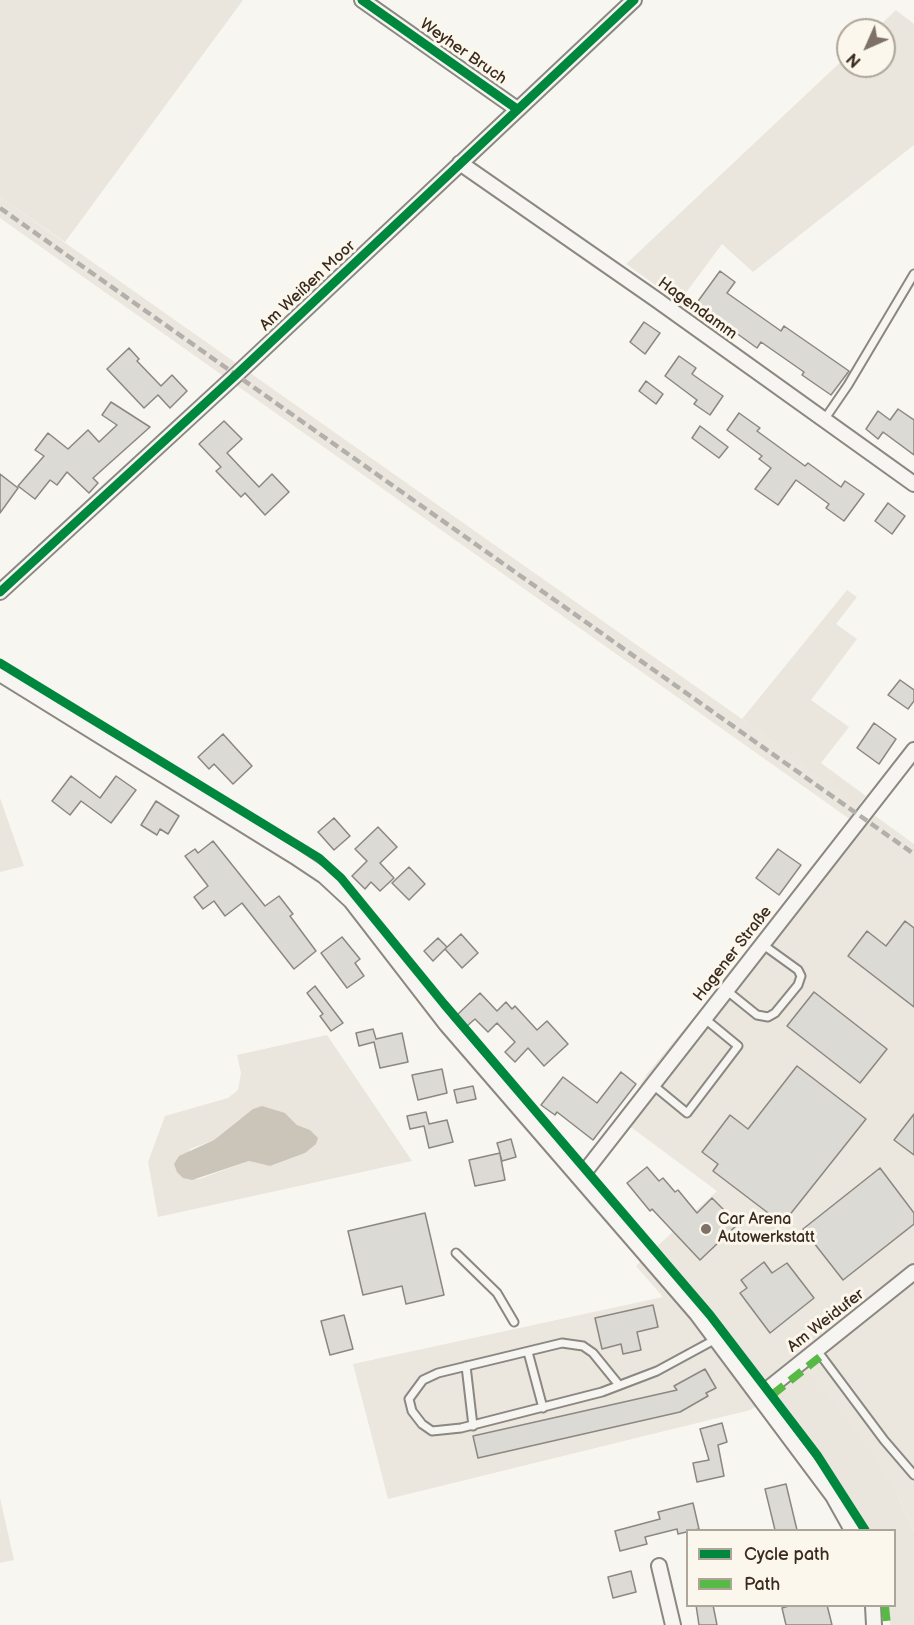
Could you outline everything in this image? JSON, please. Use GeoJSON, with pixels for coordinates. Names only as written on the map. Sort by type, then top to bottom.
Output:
{"type":"FeatureCollection","features":[{"type":"Feature","properties":{"kind":"street","name":"Weyher Bruch"},"geometry":{"type":"LineString","coordinates":[[362,0],[517,109]]}},
{"type":"Feature","properties":{"kind":"street","name":"Am Weißen Moor"},"geometry":{"type":"LineString","coordinates":[[0,592],[634,0]]}},
{"type":"Feature","properties":{"kind":"street","name":"Hagendamm"},"geometry":{"type":"LineString","coordinates":[[460,164],[657,300],[914,484]]}},
{"type":"Feature","properties":{"kind":"street"},"geometry":{"type":"LineString","coordinates":[[0,674],[324,876],[351,901],[446,1024],[716,1339],[833,1496],[851,1529]]}},
{"type":"Feature","properties":{"kind":"street","name":"Hagener Straße"},"geometry":{"type":"LineString","coordinates":[[580,1178],[914,750]]}},
{"type":"Feature","properties":{"kind":"street","name":"Am Weidufer"},"geometry":{"type":"LineString","coordinates":[[759,1396],[914,1272]]}},
{"type":"Feature","properties":{"kind":"street"},"geometry":{"type":"LineString","coordinates":[[659,1566],[673,1625]]}},
{"type":"Feature","properties":{"kind":"street"},"geometry":{"type":"LineString","coordinates":[[873,1607],[874,1625]]}},
{"type":"Feature","properties":{"kind":"lane"},"geometry":{"type":"LineString","coordinates":[[823,421],[848,386],[914,274]]}},
{"type":"Feature","properties":{"kind":"lane"},"geometry":{"type":"LineString","coordinates":[[726,990],[757,1015],[768,1017],[798,985],[801,976],[798,970],[762,944]]}},
{"type":"Feature","properties":{"kind":"lane"},"geometry":{"type":"LineString","coordinates":[[653,1085],[687,1113],[738,1046],[704,1018]]}},
{"type":"Feature","properties":{"kind":"lane"},"geometry":{"type":"LineString","coordinates":[[456,1253],[497,1293],[514,1322]]}},
{"type":"Feature","properties":{"kind":"lane"},"geometry":{"type":"LineString","coordinates":[[619,1385],[593,1353],[583,1346],[562,1343],[438,1372],[423,1380],[409,1399],[412,1411],[422,1424],[432,1431],[439,1432],[473,1426],[619,1385],[657,1371],[716,1339]]}},
{"type":"Feature","properties":{"kind":"lane"},"geometry":{"type":"LineString","coordinates":[[816,1349],[914,1475]]}},
{"type":"Feature","properties":{"kind":"lane"},"geometry":{"type":"LineString","coordinates":[[528,1352],[543,1408]]}},
{"type":"Feature","properties":{"kind":"lane"},"geometry":{"type":"LineString","coordinates":[[466,1366],[473,1426]]}},
{"type":"Feature","properties":{"kind":"shaded area"},"geometry":{"type":"Polygon","coordinates":[[[0,0],[243,0],[65,242],[0,197],[0,0]]]}},
{"type":"Feature","properties":{"kind":"shaded area"},"geometry":{"type":"Polygon","coordinates":[[[896,10],[914,24],[914,145],[753,272],[722,244],[679,302],[626,264],[836,66],[836,78],[896,78],[896,18],[888,18],[896,10]]]}},
{"type":"Feature","properties":{"kind":"shaded area"},"geometry":{"type":"Polygon","coordinates":[[[0,197],[742,719],[914,844],[914,1532],[898,1496],[808,1370],[776,1395],[750,1410],[388,1499],[353,1364],[663,1297],[636,1266],[717,1191],[620,1119],[647,1074],[780,913],[851,820],[0,218],[0,197]]]}},
{"type":"Feature","properties":{"kind":"shaded area"},"geometry":{"type":"Polygon","coordinates":[[[847,590],[857,597],[836,624],[857,639],[811,700],[849,727],[821,763],[866,796],[859,805],[742,719],[847,590]]]}},
{"type":"Feature","properties":{"kind":"shaded area"},"geometry":{"type":"Polygon","coordinates":[[[0,798],[24,866],[0,872],[0,798]]]}},
{"type":"Feature","properties":{"kind":"shaded area"},"geometry":{"type":"Polygon","coordinates":[[[327,1035],[412,1161],[158,1217],[148,1162],[165,1116],[228,1098],[238,1090],[241,1073],[237,1055],[327,1035]],[[285,1113],[240,1119],[214,1140],[190,1149],[183,1178],[199,1179],[249,1161],[270,1166],[305,1153],[310,1130],[297,1125],[285,1113]]]}},
{"type":"Feature","properties":{"kind":"shaded area"},"geometry":{"type":"Polygon","coordinates":[[[262,1106],[285,1113],[297,1125],[310,1130],[318,1138],[316,1144],[305,1153],[270,1166],[249,1161],[192,1180],[183,1178],[177,1172],[174,1164],[179,1156],[214,1140],[253,1109],[262,1106]]]}},
{"type":"Feature","properties":{"kind":"shaded area"},"geometry":{"type":"Polygon","coordinates":[[[808,1370],[870,1451],[898,1496],[914,1532],[914,1625],[890,1625],[889,1607],[896,1607],[896,1529],[867,1529],[845,1491],[776,1395],[808,1370]]]}},
{"type":"Feature","properties":{"kind":"shaded area"},"geometry":{"type":"Polygon","coordinates":[[[0,1498],[14,1560],[0,1563],[0,1498]]]}},
{"type":"Feature","properties":{"kind":"building"},"geometry":{"type":"Polygon","coordinates":[[[720,271],[735,282],[727,293],[781,331],[784,326],[849,371],[831,395],[802,375],[804,372],[761,342],[757,348],[696,304],[720,271]]]}},
{"type":"Feature","properties":{"kind":"building"},"geometry":{"type":"Polygon","coordinates":[[[644,322],[660,333],[645,354],[630,342],[644,322]]]}},
{"type":"Feature","properties":{"kind":"building"},"geometry":{"type":"Polygon","coordinates":[[[129,348],[139,359],[137,361],[161,386],[172,375],[187,391],[170,408],[158,395],[144,408],[107,369],[129,348]]]}},
{"type":"Feature","properties":{"kind":"building"},"geometry":{"type":"Polygon","coordinates":[[[679,356],[696,368],[692,374],[723,396],[710,415],[694,404],[697,400],[665,376],[679,356]]]}},
{"type":"Feature","properties":{"kind":"building"},"geometry":{"type":"Polygon","coordinates":[[[646,381],[663,394],[656,404],[639,391],[646,381]]]}},
{"type":"Feature","properties":{"kind":"building"},"geometry":{"type":"Polygon","coordinates":[[[111,402],[150,427],[93,478],[98,483],[89,493],[67,472],[57,485],[50,480],[35,499],[18,486],[44,456],[35,450],[48,433],[68,449],[88,430],[99,442],[117,425],[102,415],[111,402]]]}},
{"type":"Feature","properties":{"kind":"building"},"geometry":{"type":"Polygon","coordinates":[[[898,409],[914,420],[914,455],[883,432],[878,439],[866,429],[878,411],[890,420],[898,409]]]}},
{"type":"Feature","properties":{"kind":"building"},"geometry":{"type":"Polygon","coordinates":[[[739,413],[760,428],[757,431],[805,466],[808,463],[841,487],[845,481],[864,494],[844,521],[826,508],[829,504],[796,480],[778,505],[755,489],[771,468],[759,459],[762,456],[727,430],[739,413]]]}},
{"type":"Feature","properties":{"kind":"building"},"geometry":{"type":"Polygon","coordinates":[[[224,421],[242,439],[227,453],[259,487],[272,474],[289,492],[265,515],[245,493],[241,497],[216,471],[221,467],[199,444],[224,421]]]}},
{"type":"Feature","properties":{"kind":"building"},"geometry":{"type":"Polygon","coordinates":[[[700,426],[728,447],[719,458],[692,438],[700,426]]]}},
{"type":"Feature","properties":{"kind":"building"},"geometry":{"type":"Polygon","coordinates":[[[0,474],[18,488],[0,513],[0,474]]]}},
{"type":"Feature","properties":{"kind":"building"},"geometry":{"type":"Polygon","coordinates":[[[888,503],[905,516],[892,534],[875,521],[888,503]]]}},
{"type":"Feature","properties":{"kind":"building"},"geometry":{"type":"Polygon","coordinates":[[[900,680],[914,690],[914,701],[908,709],[888,695],[900,680]]]}},
{"type":"Feature","properties":{"kind":"building"},"geometry":{"type":"Polygon","coordinates":[[[874,723],[896,739],[879,764],[857,748],[874,723]]]}},
{"type":"Feature","properties":{"kind":"building"},"geometry":{"type":"Polygon","coordinates":[[[223,734],[252,766],[233,784],[214,764],[209,769],[198,757],[223,734]]]}},
{"type":"Feature","properties":{"kind":"building"},"geometry":{"type":"Polygon","coordinates":[[[71,776],[100,798],[116,776],[136,790],[111,823],[81,801],[70,815],[52,801],[71,776]]]}},
{"type":"Feature","properties":{"kind":"building"},"geometry":{"type":"Polygon","coordinates":[[[156,801],[179,816],[168,834],[160,829],[157,835],[141,825],[156,801]]]}},
{"type":"Feature","properties":{"kind":"building"},"geometry":{"type":"Polygon","coordinates":[[[334,818],[350,836],[334,850],[318,832],[334,818]]]}},
{"type":"Feature","properties":{"kind":"building"},"geometry":{"type":"Polygon","coordinates":[[[378,827],[397,847],[380,863],[394,878],[380,891],[371,882],[365,889],[352,876],[367,861],[355,849],[378,827]]]}},
{"type":"Feature","properties":{"kind":"building"},"geometry":{"type":"Polygon","coordinates":[[[213,841],[265,906],[279,896],[293,914],[290,916],[316,951],[294,969],[242,903],[225,916],[214,901],[203,909],[194,897],[208,886],[185,856],[195,849],[198,853],[213,841]]]}},
{"type":"Feature","properties":{"kind":"building"},"geometry":{"type":"Polygon","coordinates":[[[778,849],[801,865],[779,895],[756,878],[778,849]]]}},
{"type":"Feature","properties":{"kind":"building"},"geometry":{"type":"Polygon","coordinates":[[[409,867],[425,884],[409,900],[392,883],[409,867]]]}},
{"type":"Feature","properties":{"kind":"building"},"geometry":{"type":"Polygon","coordinates":[[[905,921],[914,928],[914,1007],[848,956],[867,931],[886,946],[905,921]]]}},
{"type":"Feature","properties":{"kind":"building"},"geometry":{"type":"Polygon","coordinates":[[[461,934],[478,953],[462,968],[445,949],[461,934]]]}},
{"type":"Feature","properties":{"kind":"building"},"geometry":{"type":"Polygon","coordinates":[[[342,937],[360,959],[355,963],[364,976],[347,988],[321,953],[342,937]]]}},
{"type":"Feature","properties":{"kind":"building"},"geometry":{"type":"Polygon","coordinates":[[[438,938],[447,947],[433,961],[424,951],[438,938]]]}},
{"type":"Feature","properties":{"kind":"building"},"geometry":{"type":"Polygon","coordinates":[[[315,986],[343,1023],[331,1031],[320,1016],[323,1014],[307,993],[315,986]]]}},
{"type":"Feature","properties":{"kind":"building"},"geometry":{"type":"Polygon","coordinates":[[[814,992],[887,1049],[860,1083],[787,1026],[814,992]]]}},
{"type":"Feature","properties":{"kind":"building"},"geometry":{"type":"Polygon","coordinates":[[[480,993],[497,1011],[506,1002],[512,1009],[515,1006],[537,1030],[547,1021],[568,1044],[544,1066],[528,1048],[515,1062],[505,1052],[515,1042],[497,1023],[488,1032],[475,1019],[467,1026],[457,1015],[480,993]]]}},
{"type":"Feature","properties":{"kind":"building"},"geometry":{"type":"Polygon","coordinates":[[[373,1029],[376,1039],[402,1033],[408,1062],[380,1068],[374,1042],[359,1046],[356,1033],[373,1029]]]}},
{"type":"Feature","properties":{"kind":"building"},"geometry":{"type":"Polygon","coordinates":[[[797,1066],[866,1119],[784,1222],[780,1222],[713,1171],[718,1164],[702,1152],[730,1115],[748,1129],[797,1066]]]}},
{"type":"Feature","properties":{"kind":"building"},"geometry":{"type":"Polygon","coordinates":[[[442,1069],[447,1093],[418,1100],[412,1075],[442,1069]]]}},
{"type":"Feature","properties":{"kind":"building"},"geometry":{"type":"Polygon","coordinates":[[[621,1072],[636,1084],[593,1140],[557,1112],[555,1115],[541,1105],[563,1077],[597,1103],[621,1072]]]}},
{"type":"Feature","properties":{"kind":"building"},"geometry":{"type":"Polygon","coordinates":[[[473,1086],[476,1099],[457,1103],[454,1090],[473,1086]]]}},
{"type":"Feature","properties":{"kind":"building"},"geometry":{"type":"Polygon","coordinates":[[[426,1112],[429,1124],[447,1120],[453,1142],[429,1148],[424,1126],[410,1129],[407,1116],[426,1112]]]}},
{"type":"Feature","properties":{"kind":"building"},"geometry":{"type":"Polygon","coordinates":[[[914,1114],[914,1155],[894,1140],[914,1114]]]}},
{"type":"Feature","properties":{"kind":"building"},"geometry":{"type":"Polygon","coordinates":[[[511,1139],[516,1157],[502,1161],[500,1154],[505,1180],[475,1186],[469,1160],[500,1153],[497,1143],[511,1139]]]}},
{"type":"Feature","properties":{"kind":"building"},"geometry":{"type":"Polygon","coordinates":[[[647,1167],[659,1181],[663,1178],[675,1192],[678,1190],[697,1213],[712,1198],[738,1224],[700,1260],[652,1209],[650,1211],[627,1183],[647,1167]]]}},
{"type":"Feature","properties":{"kind":"building"},"geometry":{"type":"Polygon","coordinates":[[[880,1168],[914,1213],[914,1224],[843,1280],[803,1229],[880,1168]]]}},
{"type":"Feature","properties":{"kind":"building"},"geometry":{"type":"Polygon","coordinates":[[[425,1213],[444,1295],[406,1304],[402,1286],[363,1295],[348,1231],[425,1213]]]}},
{"type":"Feature","properties":{"kind":"building"},"geometry":{"type":"Polygon","coordinates":[[[764,1262],[772,1273],[787,1263],[814,1298],[770,1333],[740,1293],[747,1288],[741,1280],[764,1262]]]}},
{"type":"Feature","properties":{"kind":"building"},"geometry":{"type":"Polygon","coordinates":[[[653,1305],[658,1327],[637,1332],[641,1350],[623,1354],[621,1344],[602,1349],[595,1318],[653,1305]]]}},
{"type":"Feature","properties":{"kind":"building"},"geometry":{"type":"Polygon","coordinates":[[[344,1315],[353,1349],[330,1355],[321,1321],[344,1315]]]}},
{"type":"Feature","properties":{"kind":"building"},"geometry":{"type":"Polygon","coordinates":[[[705,1369],[716,1388],[706,1393],[708,1396],[680,1412],[478,1458],[473,1436],[677,1390],[674,1386],[705,1369]]]}},
{"type":"Feature","properties":{"kind":"building"},"geometry":{"type":"Polygon","coordinates":[[[722,1423],[727,1442],[718,1445],[724,1476],[697,1482],[693,1463],[709,1460],[700,1429],[722,1423]]]}},
{"type":"Feature","properties":{"kind":"building"},"geometry":{"type":"Polygon","coordinates":[[[786,1484],[797,1529],[775,1529],[765,1489],[786,1484]]]}},
{"type":"Feature","properties":{"kind":"building"},"geometry":{"type":"Polygon","coordinates":[[[693,1503],[699,1529],[686,1529],[686,1532],[678,1534],[677,1529],[645,1537],[647,1544],[620,1551],[615,1531],[660,1519],[658,1512],[693,1503]]]}},
{"type":"Feature","properties":{"kind":"building"},"geometry":{"type":"Polygon","coordinates":[[[631,1571],[636,1592],[613,1598],[608,1577],[631,1571]]]}},
{"type":"Feature","properties":{"kind":"building"},"geometry":{"type":"Polygon","coordinates":[[[696,1607],[713,1607],[717,1625],[699,1625],[696,1607]]]}},
{"type":"Feature","properties":{"kind":"building"},"geometry":{"type":"Polygon","coordinates":[[[828,1607],[832,1625],[786,1625],[782,1608],[828,1607]]]}},
{"type":"Feature","properties":{"kind":"railway"},"geometry":{"type":"LineString","coordinates":[[0,208],[914,854]]}},
{"type":"Feature","properties":{"kind":"marked path"},"geometry":{"type":"LineString","coordinates":[[772,1395],[821,1356]]}},
{"type":"Feature","properties":{"kind":"marked path"},"geometry":{"type":"LineString","coordinates":[[885,1607],[887,1625]]}},
{"type":"Feature","properties":{"kind":"cycle path"},"geometry":{"type":"LineString","coordinates":[[362,0],[517,109]]}},
{"type":"Feature","properties":{"kind":"cycle path"},"geometry":{"type":"LineString","coordinates":[[0,592],[237,374],[634,0]]}},
{"type":"Feature","properties":{"kind":"cycle path"},"geometry":{"type":"LineString","coordinates":[[0,663],[319,858],[341,878],[444,1004],[710,1315],[817,1455],[864,1529]]}},
{"type":"Feature","properties":{"kind":"place","name":"Car Arena Autowerkstatt"},"geometry":{"type":"Point","coordinates":[706,1229]}}]}
